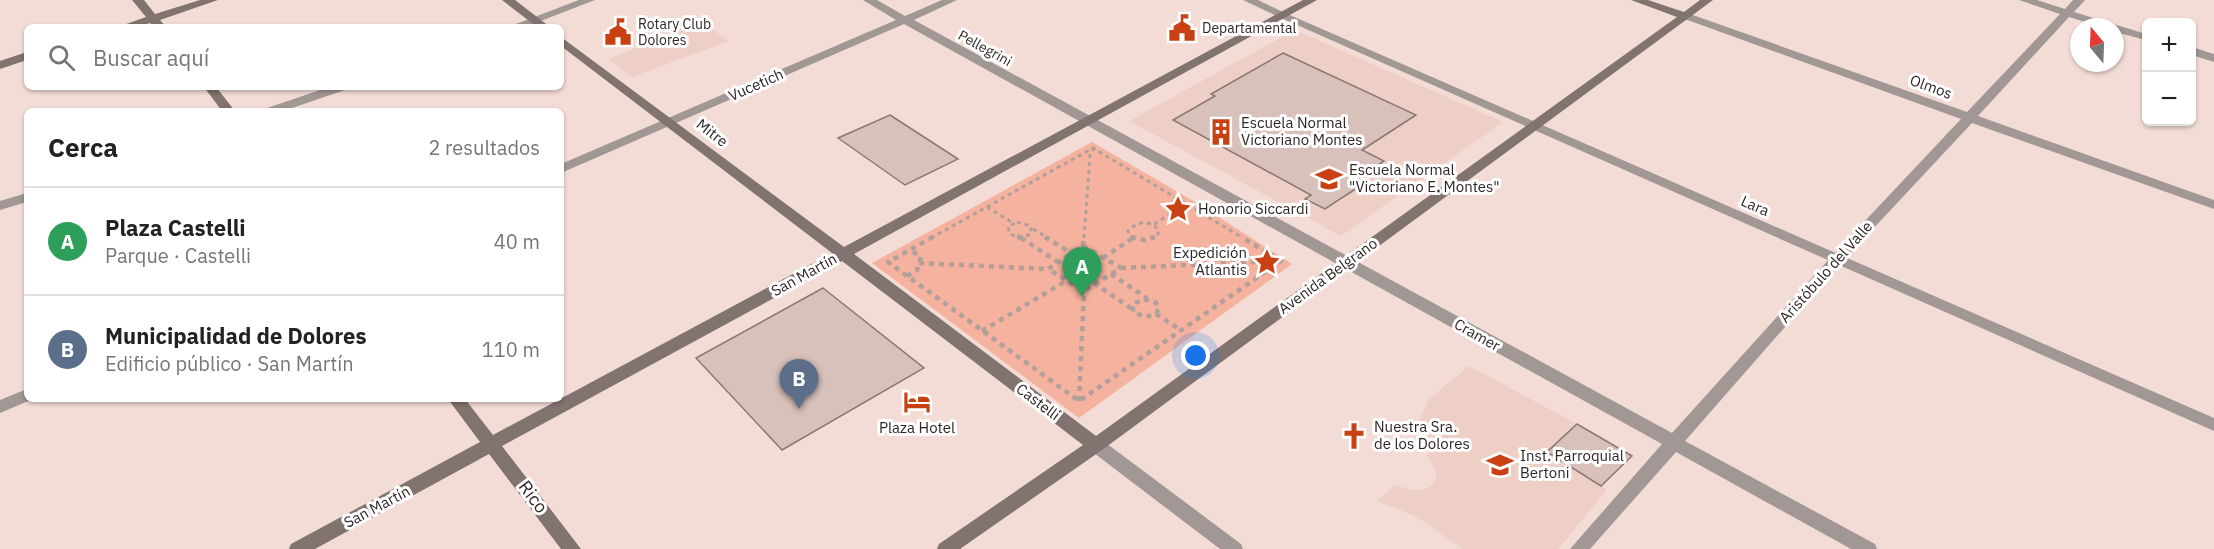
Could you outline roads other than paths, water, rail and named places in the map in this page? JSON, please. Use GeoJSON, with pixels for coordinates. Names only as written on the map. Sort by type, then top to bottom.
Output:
{"type":"FeatureCollection","features":[{"type":"Feature","properties":{"kind":"main road"},"geometry":{"type":"LineString","coordinates":[[138,0],[156,23],[212,0]]}},
{"type":"Feature","properties":{"kind":"main road"},"geometry":{"type":"LineString","coordinates":[[508,0],[539,23]]}},
{"type":"Feature","properties":{"kind":"main road","name":"San Martín"},"geometry":{"type":"LineString","coordinates":[[298,549],[1311,0]]}},
{"type":"Feature","properties":{"kind":"main road","name":"Olmos"},"geometry":{"type":"LineString","coordinates":[[1637,0],[1686,16]]}},
{"type":"Feature","properties":{"kind":"main road","name":"Avenida Belgrano"},"geometry":{"type":"LineString","coordinates":[[946,549],[1096,445],[1707,0]]}},
{"type":"Feature","properties":{"kind":"main road","name":"Mitre"},"geometry":{"type":"LineString","coordinates":[[564,42],[671,122],[841,255]]}},
{"type":"Feature","properties":{"kind":"main road"},"geometry":{"type":"LineString","coordinates":[[0,65],[24,57]]}},
{"type":"Feature","properties":{"kind":"main road"},"geometry":{"type":"LineString","coordinates":[[212,90],[227,108]]}},
{"type":"Feature","properties":{"kind":"main road","name":"Castelli"},"geometry":{"type":"LineString","coordinates":[[841,255],[1096,445]]}},
{"type":"Feature","properties":{"kind":"main road","name":"Rico"},"geometry":{"type":"LineString","coordinates":[[458,402],[572,549]]}},
{"type":"Feature","properties":{"kind":"street"},"geometry":{"type":"LineString","coordinates":[[539,23],[589,0]]}},
{"type":"Feature","properties":{"kind":"street","name":"Pellegrini"},"geometry":{"type":"LineString","coordinates":[[869,0],[1086,121]]}},
{"type":"Feature","properties":{"kind":"street","name":"Vucetich"},"geometry":{"type":"LineString","coordinates":[[564,169],[951,0]]}},
{"type":"Feature","properties":{"kind":"street","name":"Lara"},"geometry":{"type":"LineString","coordinates":[[1249,0],[2214,425]]}},
{"type":"Feature","properties":{"kind":"street"},"geometry":{"type":"LineString","coordinates":[[2025,0],[2084,18]]}},
{"type":"Feature","properties":{"kind":"street","name":"Aristóbulo del Valle"},"geometry":{"type":"LineString","coordinates":[[1579,549],[1836,260],[2079,0]]}},
{"type":"Feature","properties":{"kind":"street","name":"Olmos"},"geometry":{"type":"LineString","coordinates":[[1686,16],[2214,205]]}},
{"type":"Feature","properties":{"kind":"street"},"geometry":{"type":"LineString","coordinates":[[2124,30],[2142,36]]}},
{"type":"Feature","properties":{"kind":"street"},"geometry":{"type":"LineString","coordinates":[[2196,52],[2214,58]]}},
{"type":"Feature","properties":{"kind":"street"},"geometry":{"type":"LineString","coordinates":[[280,108],[332,90]]}},
{"type":"Feature","properties":{"kind":"street","name":"Cramer"},"geometry":{"type":"LineString","coordinates":[[1086,121],[1868,549]]}},
{"type":"Feature","properties":{"kind":"street"},"geometry":{"type":"LineString","coordinates":[[0,206],[24,198]]}},
{"type":"Feature","properties":{"kind":"street"},"geometry":{"type":"LineString","coordinates":[[0,407],[24,396]]}},
{"type":"Feature","properties":{"kind":"street","name":"Castelli"},"geometry":{"type":"LineString","coordinates":[[1096,445],[1234,549]]}},
{"type":"Feature","properties":{"kind":"place","name":"Departamental"},"geometry":{"type":"Point","coordinates":[1182,28]}},
{"type":"Feature","properties":{"kind":"place","name":"Rotary Club Dolores"},"geometry":{"type":"Point","coordinates":[618,32]}},
{"type":"Feature","properties":{"kind":"place","name":"Escuela Normal Victoriano Montes"},"geometry":{"type":"Point","coordinates":[1221,132]}},
{"type":"Feature","properties":{"kind":"place","name":"Escuela Normal \"Victoriano E. Montes\""},"geometry":{"type":"Point","coordinates":[1329,179]}},
{"type":"Feature","properties":{"kind":"place","name":"Honorio Siccardi"},"geometry":{"type":"Point","coordinates":[1178,209]}},
{"type":"Feature","properties":{"kind":"place","name":"Expedición Atlantis"},"geometry":{"type":"Point","coordinates":[1267,262]}},
{"type":"Feature","properties":{"kind":"place","name":"Plaza Castelli"},"geometry":{"type":"Point","coordinates":[1082,297]}},
{"type":"Feature","properties":{"kind":"place","name":"Plaza Hotel"},"geometry":{"type":"Point","coordinates":[917,402]}},
{"type":"Feature","properties":{"kind":"place","name":"Municipalidad de Dolores"},"geometry":{"type":"Point","coordinates":[799,409]}},
{"type":"Feature","properties":{"kind":"place","name":"Nuestra Sra. de los Dolores"},"geometry":{"type":"Point","coordinates":[1354,436]}},
{"type":"Feature","properties":{"kind":"place","name":"Inst. Parroquial Bertoni"},"geometry":{"type":"Point","coordinates":[1500,465]}}]}
